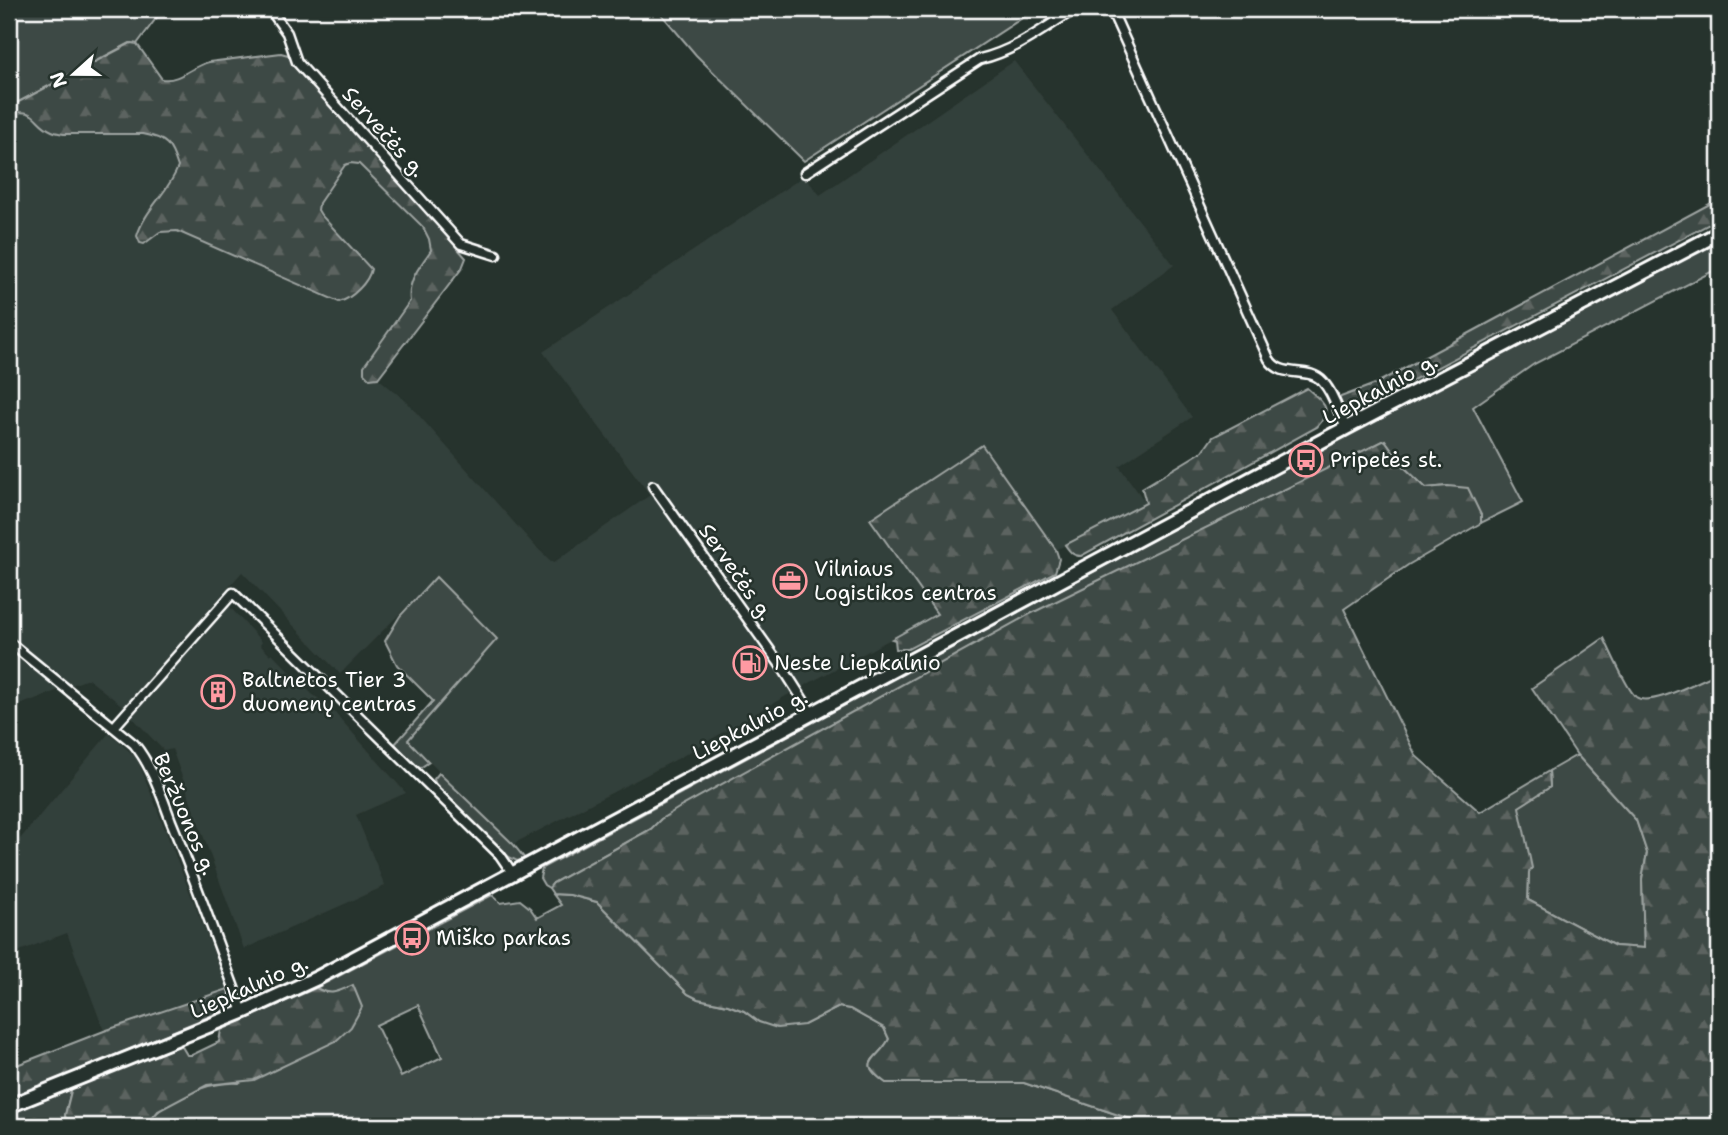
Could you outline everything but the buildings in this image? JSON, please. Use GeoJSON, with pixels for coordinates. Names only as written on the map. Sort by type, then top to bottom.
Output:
{"type":"FeatureCollection","features":[{"type":"Feature","properties":{"kind":"highway","name":"Liepkalnio g."},"geometry":{"type":"LineString","coordinates":[[9,1106],[243,1012],[317,978],[1346,428],[1719,233]]}},
{"type":"Feature","properties":{"kind":"street","name":"Servečės g."},"geometry":{"type":"LineString","coordinates":[[270,9],[287,33],[297,62],[461,244],[496,255]]}},
{"type":"Feature","properties":{"kind":"street"},"geometry":{"type":"LineString","coordinates":[[804,173],[980,59],[1011,49],[1075,9]]}},
{"type":"Feature","properties":{"kind":"street"},"geometry":{"type":"LineString","coordinates":[[1111,9],[1269,359],[1273,366],[1283,371],[1306,372],[1323,382],[1346,428]]}},
{"type":"Feature","properties":{"kind":"street","name":"Servečės g."},"geometry":{"type":"LineString","coordinates":[[653,486],[784,670],[812,714]]}},
{"type":"Feature","properties":{"kind":"street"},"geometry":{"type":"LineString","coordinates":[[114,727],[233,593],[500,855],[513,874]]}},
{"type":"Feature","properties":{"kind":"street","name":"Beržuonos g."},"geometry":{"type":"LineString","coordinates":[[9,642],[134,744],[150,767],[243,1012]]}},
{"type":"Feature","properties":{"kind":"shaded area"},"geometry":{"type":"Polygon","coordinates":[[[1014,61],[1174,265],[1112,310],[1192,417],[1119,466],[1146,503],[1056,550],[982,446],[937,614],[791,693],[679,758],[513,844],[407,740],[497,639],[436,577],[340,674],[242,572],[124,707],[88,679],[9,709],[9,114],[29,113],[52,131],[64,134],[156,136],[168,143],[178,166],[173,180],[164,188],[153,238],[160,232],[177,231],[338,302],[345,300],[370,277],[371,269],[321,215],[318,210],[319,203],[345,165],[359,164],[423,227],[431,251],[411,280],[408,291],[410,301],[364,366],[364,373],[370,379],[378,378],[407,402],[553,563],[650,495],[543,352],[804,176],[820,195],[1014,61]]]}},
{"type":"Feature","properties":{"kind":"shaded area"},"geometry":{"type":"Polygon","coordinates":[[[229,606],[262,642],[260,645],[270,655],[272,653],[312,694],[328,705],[406,793],[356,815],[385,886],[244,949],[172,749],[164,751],[131,716],[229,606]]]}},
{"type":"Feature","properties":{"kind":"shaded area"},"geometry":{"type":"Polygon","coordinates":[[[109,733],[137,758],[228,989],[104,1031],[67,933],[9,955],[9,861],[20,839],[109,733]]]}},
{"type":"Feature","properties":{"kind":"green space"},"geometry":{"type":"Polygon","coordinates":[[[9,9],[163,9],[137,44],[130,43],[9,107],[9,9]]]}},
{"type":"Feature","properties":{"kind":"green space"},"geometry":{"type":"Polygon","coordinates":[[[657,9],[1036,9],[804,161],[696,55],[657,9]]]}},
{"type":"Feature","properties":{"kind":"green space"},"geometry":{"type":"Polygon","coordinates":[[[131,43],[137,44],[162,79],[180,76],[209,62],[281,53],[288,55],[466,258],[462,268],[378,378],[370,379],[364,373],[364,366],[410,301],[412,280],[431,250],[423,227],[359,164],[345,165],[319,203],[318,210],[321,215],[371,269],[359,289],[339,302],[177,231],[160,232],[144,244],[140,243],[137,236],[141,226],[178,167],[173,153],[163,140],[143,134],[64,134],[54,132],[25,112],[9,114],[9,107],[131,43]]]}},
{"type":"Feature","properties":{"kind":"green space"},"geometry":{"type":"Polygon","coordinates":[[[1719,199],[1719,219],[1347,415],[1338,398],[1375,384],[1719,199]]]}},
{"type":"Feature","properties":{"kind":"green space"},"geometry":{"type":"Polygon","coordinates":[[[1719,240],[1719,268],[1534,364],[1473,407],[1523,502],[1481,523],[1481,515],[1448,486],[1426,488],[1405,468],[1385,440],[661,819],[651,829],[553,883],[549,888],[540,878],[542,868],[1495,356],[1719,240]]]}},
{"type":"Feature","properties":{"kind":"green space"},"geometry":{"type":"Polygon","coordinates":[[[1307,388],[1322,401],[1326,410],[1317,427],[1081,556],[1072,553],[1065,545],[1146,503],[1142,488],[1203,451],[1213,437],[1307,388]]]}},
{"type":"Feature","properties":{"kind":"green space"},"geometry":{"type":"Polygon","coordinates":[[[1385,440],[1405,468],[1426,488],[1468,488],[1481,515],[1481,523],[1408,565],[1344,609],[1416,756],[1480,812],[1549,771],[1550,787],[1519,807],[1532,868],[1529,872],[1528,900],[1615,946],[1644,948],[1642,879],[1647,853],[1636,820],[1577,755],[1532,688],[1604,638],[1628,687],[1636,697],[1653,699],[1664,696],[1719,673],[1719,1007],[1714,1013],[1719,1023],[1719,1126],[1151,1126],[1024,1083],[886,1083],[870,1065],[889,1039],[884,1028],[850,1009],[839,1007],[804,1025],[777,1028],[759,1022],[744,1011],[728,1005],[698,999],[688,994],[597,902],[553,894],[549,888],[553,883],[651,829],[682,806],[1028,615],[1385,440]]]}},
{"type":"Feature","properties":{"kind":"green space"},"geometry":{"type":"Polygon","coordinates":[[[982,445],[1056,550],[1059,559],[1055,572],[908,649],[896,649],[895,640],[892,639],[937,614],[870,519],[982,445]]]}},
{"type":"Feature","properties":{"kind":"green space"},"geometry":{"type":"Polygon","coordinates":[[[436,577],[497,639],[408,740],[429,762],[420,768],[395,744],[433,701],[397,665],[385,641],[400,616],[436,577]]]}},
{"type":"Feature","properties":{"kind":"green space"},"geometry":{"type":"Polygon","coordinates":[[[1577,755],[1636,820],[1647,853],[1642,879],[1644,948],[1615,946],[1528,900],[1529,872],[1518,807],[1550,787],[1549,771],[1577,755]]]}},
{"type":"Feature","properties":{"kind":"green space"},"geometry":{"type":"Polygon","coordinates":[[[439,773],[513,844],[525,859],[517,861],[509,857],[437,789],[434,779],[439,773]]]}},
{"type":"Feature","properties":{"kind":"green space"},"geometry":{"type":"Polygon","coordinates":[[[553,894],[597,902],[688,994],[744,1011],[759,1022],[804,1025],[839,1007],[850,1009],[884,1028],[889,1039],[870,1065],[886,1083],[1024,1083],[1151,1126],[146,1126],[174,1100],[214,1085],[239,1083],[337,993],[327,994],[316,988],[492,895],[501,903],[520,900],[537,918],[561,905],[553,894]],[[418,1005],[376,1025],[401,1077],[442,1057],[418,1005]]]}},
{"type":"Feature","properties":{"kind":"green space"},"geometry":{"type":"Polygon","coordinates":[[[353,985],[362,1007],[351,1027],[336,1041],[254,1080],[207,1085],[158,1111],[146,1126],[67,1126],[65,1115],[72,1087],[181,1045],[187,1055],[192,1055],[219,1042],[221,1030],[316,988],[335,992],[353,985]]]}},
{"type":"Feature","properties":{"kind":"green space"},"geometry":{"type":"Polygon","coordinates":[[[228,989],[232,1007],[9,1099],[9,1068],[104,1031],[228,989]]]}},
{"type":"Feature","properties":{"kind":"green space"},"geometry":{"type":"Polygon","coordinates":[[[72,1087],[65,1115],[67,1126],[42,1126],[41,1120],[36,1117],[9,1126],[9,1112],[72,1087]]]}},
{"type":"Feature","properties":{"kind":"place","name":"Pripetės st."},"geometry":{"type":"Point","coordinates":[1306,460]}},
{"type":"Feature","properties":{"kind":"place","name":"Vilniaus Logistikos centras"},"geometry":{"type":"Point","coordinates":[790,581]}},
{"type":"Feature","properties":{"kind":"place","name":"Neste Liepkalnio"},"geometry":{"type":"Point","coordinates":[750,663]}},
{"type":"Feature","properties":{"kind":"place","name":"Baltnetos Tier 3 duomenų centras"},"geometry":{"type":"Point","coordinates":[218,692]}},
{"type":"Feature","properties":{"kind":"place","name":"Miško parkas"},"geometry":{"type":"Point","coordinates":[412,938]}}]}
